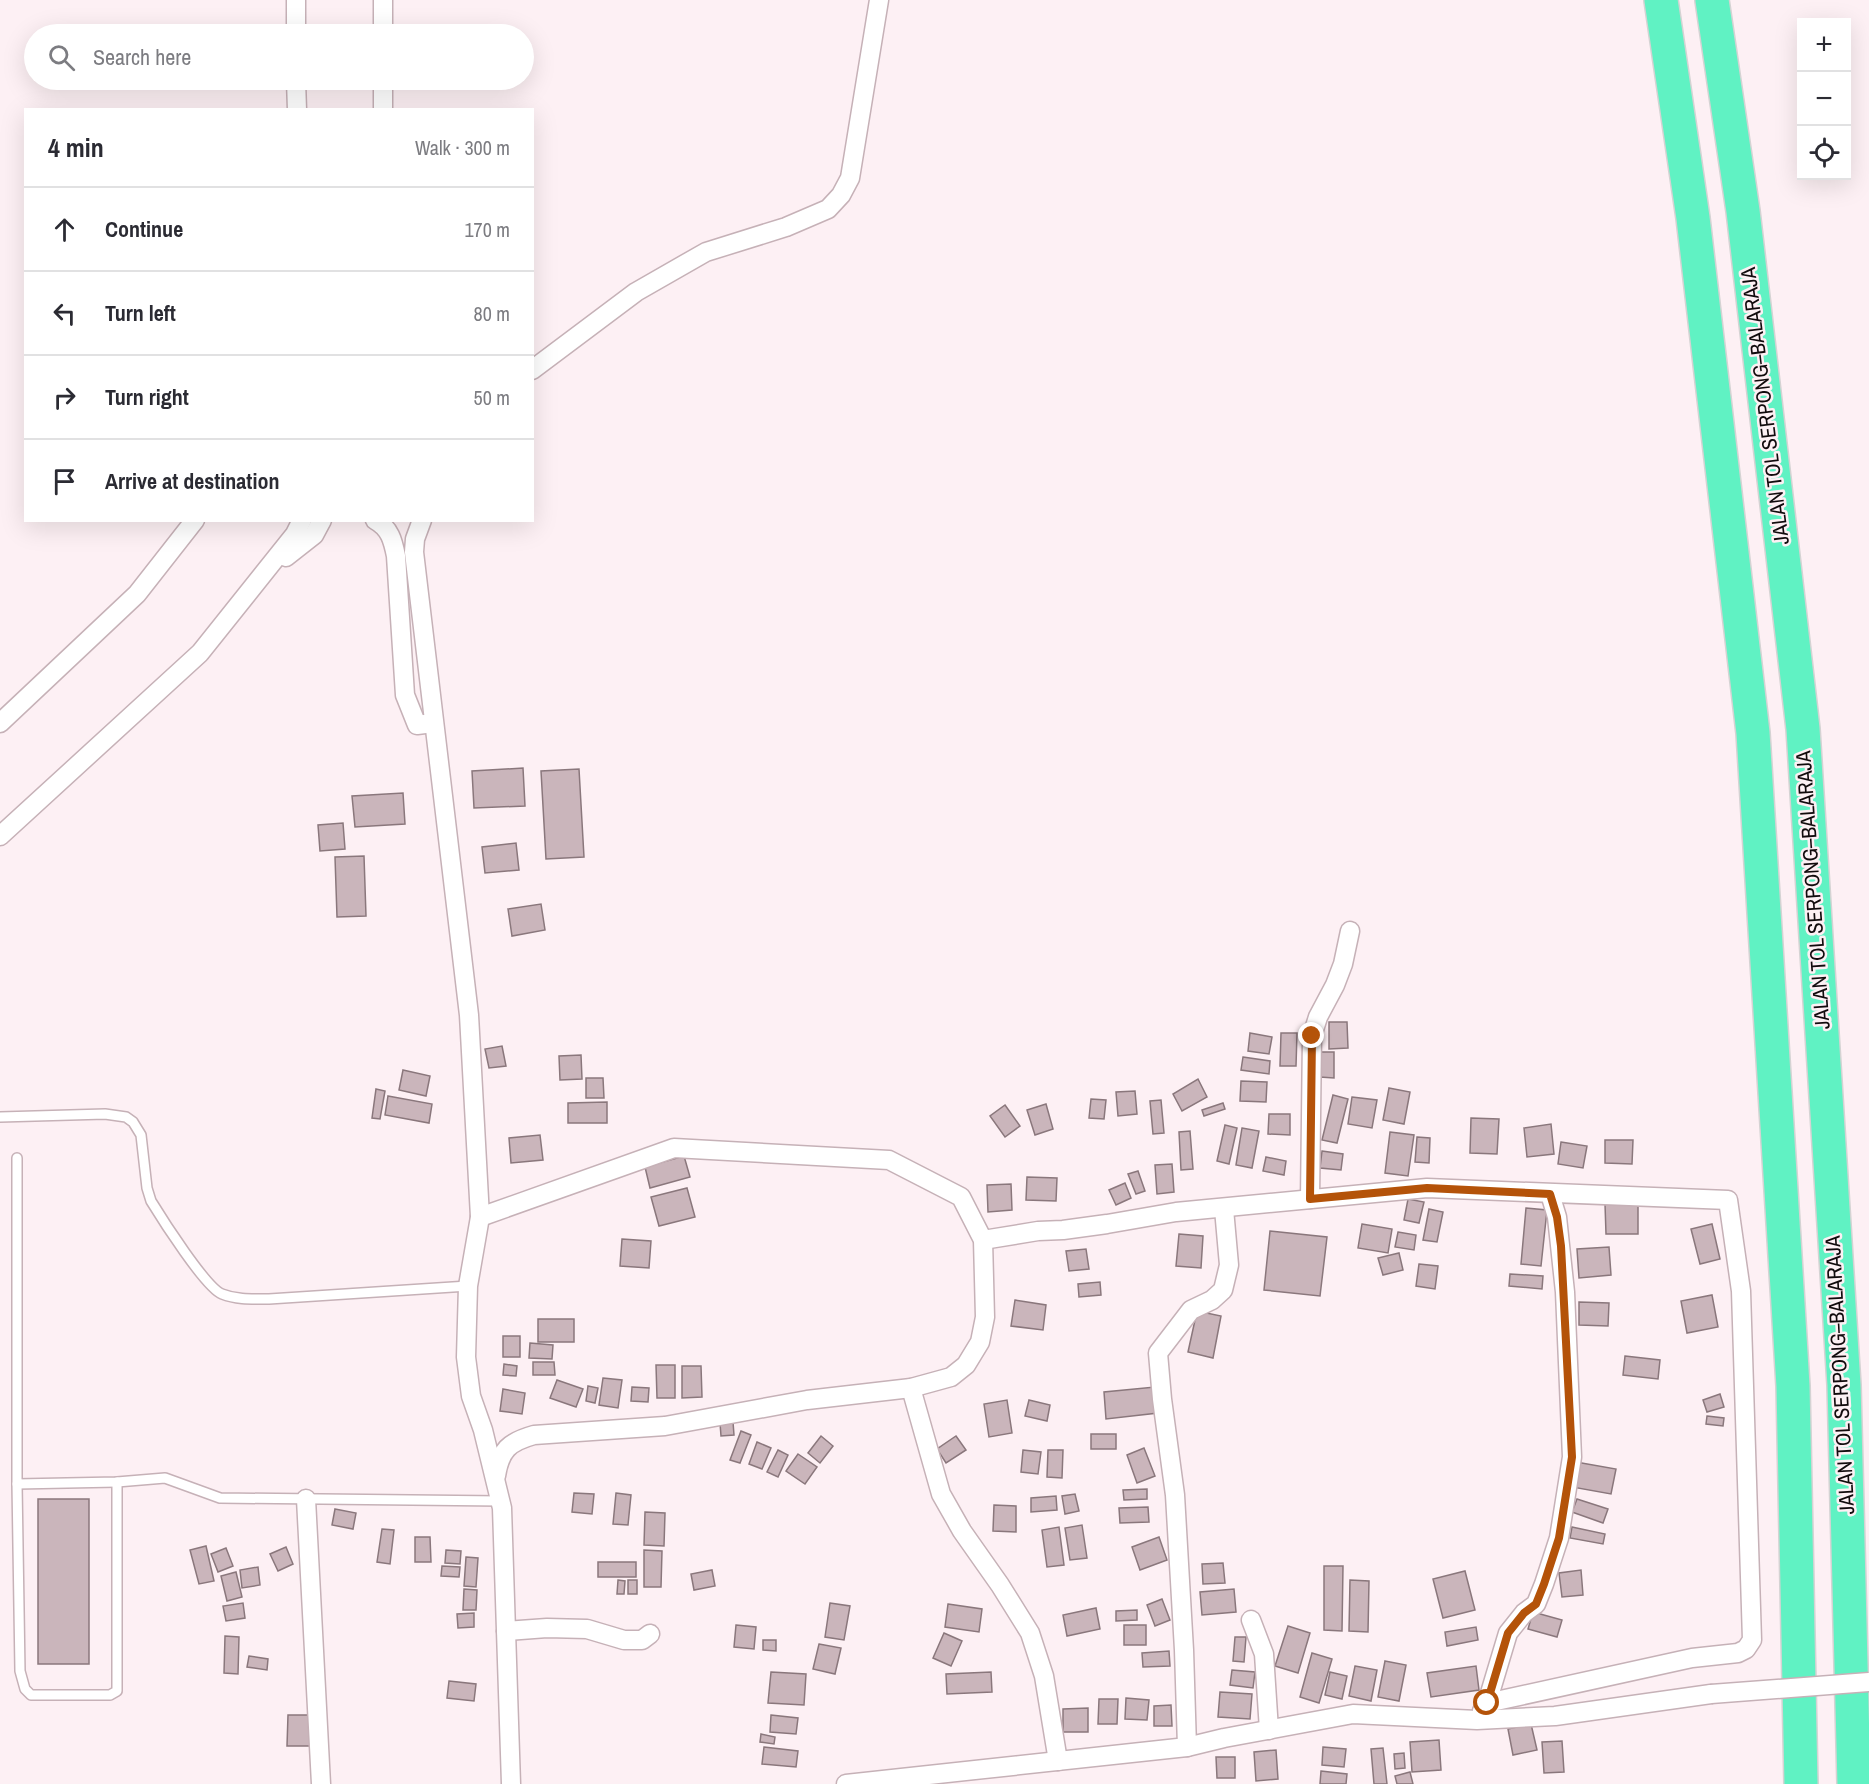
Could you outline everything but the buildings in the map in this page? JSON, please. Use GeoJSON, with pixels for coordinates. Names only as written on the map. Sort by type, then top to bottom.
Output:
{"type":"FeatureCollection","features":[{"type":"Feature","properties":{"kind":"highway"},"geometry":{"type":"LineString","coordinates":[[1661,0],[1693,218],[1753,733],[1793,1386],[1801,1784]]}},
{"type":"Feature","properties":{"kind":"highway","name":"JALAN TOL SERPONG–BALARAJA"},"geometry":{"type":"LineString","coordinates":[[1712,0],[1743,211],[1803,729],[1844,1385],[1854,1784]]}},
{"type":"Feature","properties":{"kind":"street"},"geometry":{"type":"LineString","coordinates":[[296,0],[296,24]]}},
{"type":"Feature","properties":{"kind":"street"},"geometry":{"type":"LineString","coordinates":[[383,24],[384,0]]}},
{"type":"Feature","properties":{"kind":"street"},"geometry":{"type":"LineString","coordinates":[[534,368],[636,292],[706,252],[786,226],[828,209],[841,195],[850,178],[879,0]]}},
{"type":"Feature","properties":{"kind":"street"},"geometry":{"type":"LineString","coordinates":[[296,90],[297,108]]}},
{"type":"Feature","properties":{"kind":"street"},"geometry":{"type":"LineString","coordinates":[[383,90],[383,108]]}},
{"type":"Feature","properties":{"kind":"street"},"geometry":{"type":"LineString","coordinates":[[0,723],[137,594],[193,522]]}},
{"type":"Feature","properties":{"kind":"street"},"geometry":{"type":"LineString","coordinates":[[0,836],[200,653],[295,534],[301,522]]}},
{"type":"Feature","properties":{"kind":"street"},"geometry":{"type":"LineString","coordinates":[[261,578],[314,535],[321,522]]}},
{"type":"Feature","properties":{"kind":"street"},"geometry":{"type":"LineString","coordinates":[[378,522],[393,539],[396,556],[405,695],[417,725],[433,723]]}},
{"type":"Feature","properties":{"kind":"street"},"geometry":{"type":"LineString","coordinates":[[421,522],[415,539],[414,552],[469,1015],[480,1217],[468,1286],[466,1357],[471,1396],[483,1430],[501,1502],[511,1784]]}},
{"type":"Feature","properties":{"kind":"street"},"geometry":{"type":"LineString","coordinates":[[1310,1199],[1312,1036],[1318,1017],[1343,964],[1350,931]]}},
{"type":"Feature","properties":{"kind":"street"},"geometry":{"type":"LineString","coordinates":[[480,1217],[674,1148],[890,1160],[961,1197],[983,1240],[985,1317],[980,1342],[966,1365],[951,1377],[911,1388],[807,1400],[665,1426],[534,1435],[518,1440],[503,1451],[495,1479]]}},
{"type":"Feature","properties":{"kind":"street"},"geometry":{"type":"LineString","coordinates":[[983,1240],[1176,1212],[1427,1188],[1728,1200],[1741,1291],[1752,1641],[1746,1649],[1738,1653],[1692,1658],[1487,1703]]}},
{"type":"Feature","properties":{"kind":"street"},"geometry":{"type":"LineString","coordinates":[[1477,1720],[1487,1703],[1508,1633],[1524,1613],[1536,1604],[1544,1584],[1559,1538],[1572,1457],[1563,1269],[1557,1217],[1550,1194]]}},
{"type":"Feature","properties":{"kind":"street"},"geometry":{"type":"LineString","coordinates":[[1187,1747],[1175,1495],[1158,1353],[1191,1310],[1212,1300],[1223,1290],[1229,1265],[1224,1209]]}},
{"type":"Feature","properties":{"kind":"street"},"geometry":{"type":"LineString","coordinates":[[911,1388],[941,1494],[962,1531],[1030,1633],[1044,1676],[1058,1761]]}},
{"type":"Feature","properties":{"kind":"street"},"geometry":{"type":"LineString","coordinates":[[306,1499],[321,1784]]}},
{"type":"Feature","properties":{"kind":"street"},"geometry":{"type":"LineString","coordinates":[[1251,1620],[1264,1654],[1269,1730]]}},
{"type":"Feature","properties":{"kind":"street"},"geometry":{"type":"LineString","coordinates":[[506,1631],[547,1628],[586,1629],[624,1640],[642,1641],[650,1634]]}},
{"type":"Feature","properties":{"kind":"street"},"geometry":{"type":"LineString","coordinates":[[846,1784],[1187,1747],[1353,1714],[1477,1720],[1555,1716],[1711,1694],[1869,1682]]}},
{"type":"Feature","properties":{"kind":"lane"},"geometry":{"type":"LineString","coordinates":[[0,1117],[105,1114],[126,1118],[133,1122],[141,1135],[147,1188],[151,1201],[200,1272],[219,1293],[242,1299],[269,1299],[468,1286]]}},
{"type":"Feature","properties":{"kind":"lane"},"geometry":{"type":"LineString","coordinates":[[17,1158],[20,1671],[25,1689],[31,1695],[110,1695],[117,1690],[117,1482]]}},
{"type":"Feature","properties":{"kind":"lane"},"geometry":{"type":"LineString","coordinates":[[18,1484],[117,1482],[165,1478],[220,1498],[501,1502]]}},
{"type":"Feature","properties":{"kind":"route"},"geometry":{"type":"LineString","coordinates":[[1312,1036],[1310,1199],[1427,1188],[1550,1194],[1557,1217],[1565,1292],[1572,1457],[1567,1493],[1559,1538],[1544,1584],[1536,1604],[1524,1613],[1508,1633],[1487,1703]]}}]}
